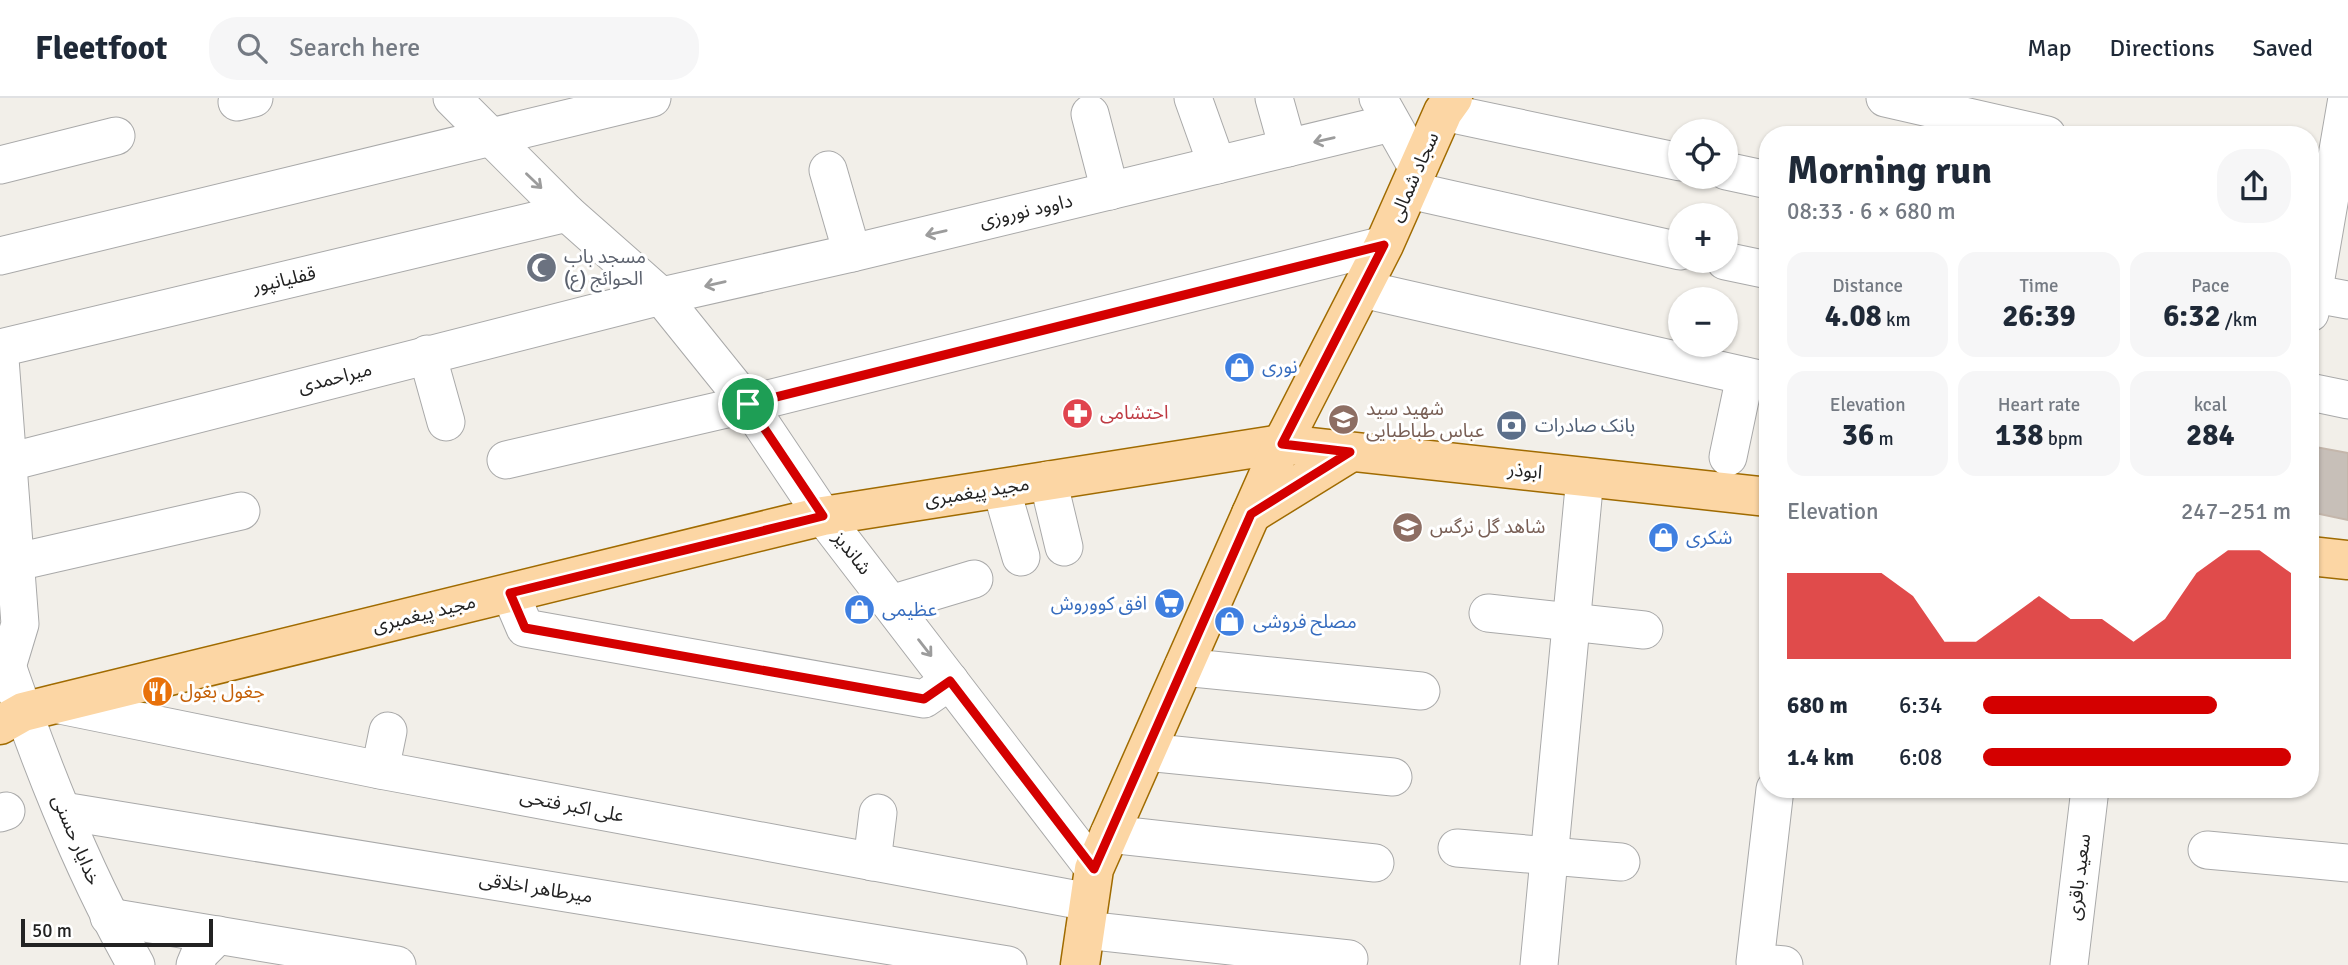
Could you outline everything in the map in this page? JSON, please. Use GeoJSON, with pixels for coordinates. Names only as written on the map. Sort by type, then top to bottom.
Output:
{"type":"FeatureCollection","features":[{"type":"Feature","properties":{"kind":"main road","name":"سجاد شمالی"},"geometry":{"type":"LineString","coordinates":[[1087,916],[1110,834],[1282,444],[1384,245],[1448,105]]}},
{"type":"Feature","properties":{"kind":"main road","name":"ابوذر"},"geometry":{"type":"LineString","coordinates":[[1282,444],[1759,496]]}},
{"type":"Feature","properties":{"kind":"main road","name":"مجید پیغمبری"},"geometry":{"type":"LineString","coordinates":[[19,712],[823,516],[1282,444]]}},
{"type":"Feature","properties":{"kind":"main road"},"geometry":{"type":"LineString","coordinates":[[1251,514],[1350,452]]}},
{"type":"Feature","properties":{"kind":"main road"},"geometry":{"type":"LineString","coordinates":[[2319,557],[2348,561]]}},
{"type":"Feature","properties":{"kind":"street","name":"شاندیز"},"geometry":{"type":"LineString","coordinates":[[452,98],[567,213],[661,296],[748,404],[823,516],[950,681],[1087,916]]}},
{"type":"Feature","properties":{"kind":"street"},"geometry":{"type":"LineString","coordinates":[[0,256],[652,98]]}},
{"type":"Feature","properties":{"kind":"street"},"geometry":{"type":"LineString","coordinates":[[1193,98],[1217,165]]}},
{"type":"Feature","properties":{"kind":"street"},"geometry":{"type":"LineString","coordinates":[[1274,98],[1288,148]]}},
{"type":"Feature","properties":{"kind":"street"},"geometry":{"type":"LineString","coordinates":[[1885,98],[2008,126]]}},
{"type":"Feature","properties":{"kind":"street"},"geometry":{"type":"LineString","coordinates":[[2320,300],[2329,199],[2347,98]]}},
{"type":"Feature","properties":{"kind":"street"},"geometry":{"type":"LineString","coordinates":[[1448,105],[1668,159]]}},
{"type":"Feature","properties":{"kind":"street"},"geometry":{"type":"LineString","coordinates":[[1385,111],[1414,179],[1668,248]]}},
{"type":"Feature","properties":{"kind":"street","name":"داوود نوروزی"},"geometry":{"type":"LineString","coordinates":[[661,296],[1288,148],[1385,111]]}},
{"type":"Feature","properties":{"kind":"street"},"geometry":{"type":"LineString","coordinates":[[1090,114],[1110,191]]}},
{"type":"Feature","properties":{"kind":"street"},"geometry":{"type":"LineString","coordinates":[[0,164],[116,136]]}},
{"type":"Feature","properties":{"kind":"street"},"geometry":{"type":"LineString","coordinates":[[828,170],[852,253]]}},
{"type":"Feature","properties":{"kind":"street"},"geometry":{"type":"LineString","coordinates":[[1738,174],[1759,178]]}},
{"type":"Feature","properties":{"kind":"street","name":"قفلیانپور"},"geometry":{"type":"LineString","coordinates":[[0,348],[567,213]]}},
{"type":"Feature","properties":{"kind":"street"},"geometry":{"type":"LineString","coordinates":[[506,460],[748,404],[1384,245]]}},
{"type":"Feature","properties":{"kind":"street"},"geometry":{"type":"LineString","coordinates":[[1738,264],[1759,268]]}},
{"type":"Feature","properties":{"kind":"street"},"geometry":{"type":"LineString","coordinates":[[1362,289],[1756,378],[1728,457]]}},
{"type":"Feature","properties":{"kind":"street","name":"میراحمدی"},"geometry":{"type":"LineString","coordinates":[[9,462],[661,296]]}},
{"type":"Feature","properties":{"kind":"street"},"geometry":{"type":"LineString","coordinates":[[427,355],[446,422]]}},
{"type":"Feature","properties":{"kind":"street"},"geometry":{"type":"LineString","coordinates":[[0,359],[20,624],[4,656]]}},
{"type":"Feature","properties":{"kind":"street"},"geometry":{"type":"LineString","coordinates":[[2319,394],[2348,400]]}},
{"type":"Feature","properties":{"kind":"street"},"geometry":{"type":"LineString","coordinates":[[1539,965],[1585,477]]}},
{"type":"Feature","properties":{"kind":"street"},"geometry":{"type":"LineString","coordinates":[[1048,480],[1065,547]]}},
{"type":"Feature","properties":{"kind":"street"},"geometry":{"type":"LineString","coordinates":[[1001,488],[1021,557]]}},
{"type":"Feature","properties":{"kind":"street"},"geometry":{"type":"LineString","coordinates":[[17,562],[241,511]]}},
{"type":"Feature","properties":{"kind":"street"},"geometry":{"type":"LineString","coordinates":[[891,604],[974,579]]}},
{"type":"Feature","properties":{"kind":"street"},"geometry":{"type":"LineString","coordinates":[[510,593],[525,628],[924,699],[950,681]]}},
{"type":"Feature","properties":{"kind":"street"},"geometry":{"type":"LineString","coordinates":[[1488,613],[1644,630]]}},
{"type":"Feature","properties":{"kind":"street","name":"خدایار حسنی"},"geometry":{"type":"LineString","coordinates":[[4,656],[19,712],[109,917],[136,965]]}},
{"type":"Feature","properties":{"kind":"street"},"geometry":{"type":"LineString","coordinates":[[1183,667],[1421,691]]}},
{"type":"Feature","properties":{"kind":"street","name":"علی اکبر فتحی"},"geometry":{"type":"LineString","coordinates":[[19,712],[380,770],[872,862],[1087,916],[1349,959]]}},
{"type":"Feature","properties":{"kind":"street"},"geometry":{"type":"LineString","coordinates":[[380,770],[388,731]]}},
{"type":"Feature","properties":{"kind":"street"},"geometry":{"type":"LineString","coordinates":[[1146,752],[1393,777]]}},
{"type":"Feature","properties":{"kind":"street"},"geometry":{"type":"LineString","coordinates":[[1774,798],[1755,962],[1784,965]]}},
{"type":"Feature","properties":{"kind":"street","name":"سعید باقری"},"geometry":{"type":"LineString","coordinates":[[2069,965],[2089,798]]}},
{"type":"Feature","properties":{"kind":"street","name":"میرطاهر اخلاقی"},"geometry":{"type":"LineString","coordinates":[[63,811],[1008,965]]}},
{"type":"Feature","properties":{"kind":"street"},"geometry":{"type":"LineString","coordinates":[[872,862],[878,813]]}},
{"type":"Feature","properties":{"kind":"street"},"geometry":{"type":"LineString","coordinates":[[1110,834],[1375,863]]}},
{"type":"Feature","properties":{"kind":"street"},"geometry":{"type":"LineString","coordinates":[[1457,848],[1621,862]]}},
{"type":"Feature","properties":{"kind":"street"},"geometry":{"type":"LineString","coordinates":[[2207,850],[2348,863]]}},
{"type":"Feature","properties":{"kind":"street"},"geometry":{"type":"LineString","coordinates":[[109,917],[397,965]]}},
{"type":"Feature","properties":{"kind":"street"},"geometry":{"type":"LineString","coordinates":[[195,965],[200,953],[218,935]]}},
{"type":"Feature","properties":{"kind":"building"},"geometry":{"type":"Polygon","coordinates":[[[2319,448],[2348,453],[2348,520],[2319,514],[2319,448]]]}},
{"type":"Feature","properties":{"kind":"place","name":"مسجد باب الحوائج (ع)"},"geometry":{"type":"Point","coordinates":[541,268]}},
{"type":"Feature","properties":{"kind":"place","name":"نوری"},"geometry":{"type":"Point","coordinates":[1239,367]}},
{"type":"Feature","properties":{"kind":"place","name":"احتشامی"},"geometry":{"type":"Point","coordinates":[1077,413]}},
{"type":"Feature","properties":{"kind":"place","name":"شهید سید عباس طباطبایی"},"geometry":{"type":"Point","coordinates":[1343,420]}},
{"type":"Feature","properties":{"kind":"place","name":"بانک صادرات"},"geometry":{"type":"Point","coordinates":[1512,426]}},
{"type":"Feature","properties":{"kind":"place","name":"شاهد گل نرگس"},"geometry":{"type":"Point","coordinates":[1407,527]}},
{"type":"Feature","properties":{"kind":"place","name":"شکری"},"geometry":{"type":"Point","coordinates":[1663,538]}},
{"type":"Feature","properties":{"kind":"place","name":"افق کووروش"},"geometry":{"type":"Point","coordinates":[1170,604]}},
{"type":"Feature","properties":{"kind":"place","name":"عظیمی"},"geometry":{"type":"Point","coordinates":[859,610]}},
{"type":"Feature","properties":{"kind":"place","name":"مصلح فروشی"},"geometry":{"type":"Point","coordinates":[1230,622]}},
{"type":"Feature","properties":{"kind":"place","name":"جغول بغول"},"geometry":{"type":"Point","coordinates":[157,692]}},
{"type":"Feature","properties":{"kind":"route"},"geometry":{"type":"LineString","coordinates":[[1384,245],[1282,444],[1350,452],[1251,514],[1094,869],[950,681],[924,699],[525,628],[510,593],[823,516],[748,404],[1384,245]]}}]}
